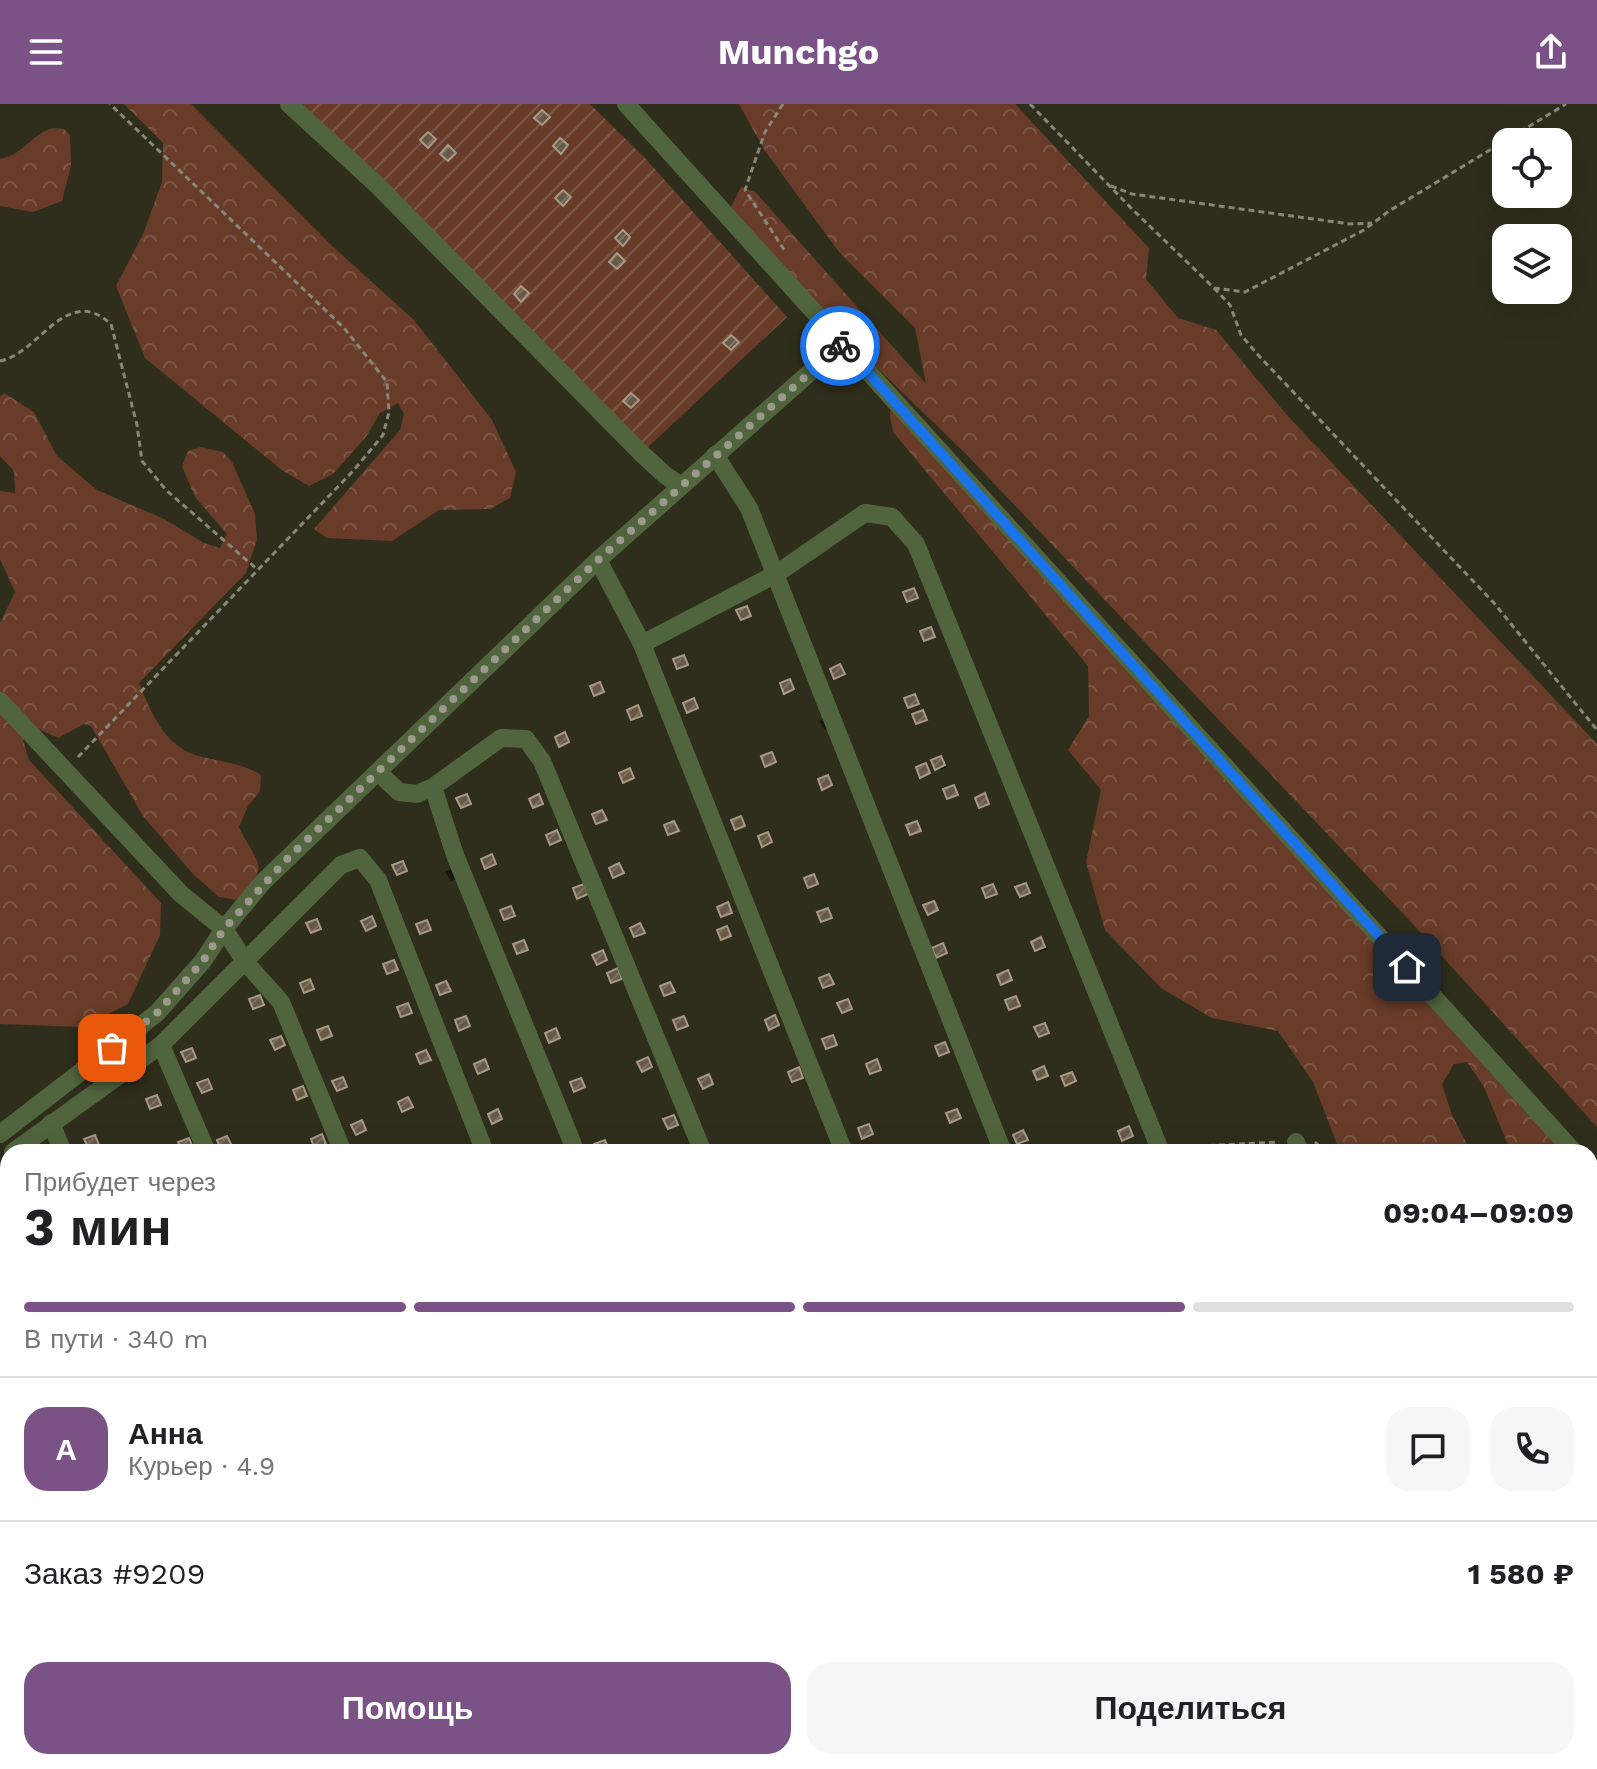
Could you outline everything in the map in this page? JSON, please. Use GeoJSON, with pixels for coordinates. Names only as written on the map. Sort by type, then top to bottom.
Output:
{"type":"FeatureCollection","features":[{"type":"Feature","properties":{"kind":"street"},"geometry":{"type":"LineString","coordinates":[[289,104],[375,183],[641,453],[681,486]]}},
{"type":"Feature","properties":{"kind":"street"},"geometry":{"type":"LineString","coordinates":[[626,104],[1567,1144]]}},
{"type":"Feature","properties":{"kind":"street"},"geometry":{"type":"LineString","coordinates":[[0,1134],[157,1013],[203,961],[224,929],[263,882],[598,560],[842,344]]}},
{"type":"Feature","properties":{"kind":"street"},"geometry":{"type":"LineString","coordinates":[[715,455],[749,508],[1000,1144]]}},
{"type":"Feature","properties":{"kind":"street"},"geometry":{"type":"LineString","coordinates":[[642,644],[776,574],[865,513],[892,517],[916,544],[1158,1144]]}},
{"type":"Feature","properties":{"kind":"street"},"geometry":{"type":"LineString","coordinates":[[598,560],[642,644],[841,1144]]}},
{"type":"Feature","properties":{"kind":"street"},"geometry":{"type":"LineString","coordinates":[[0,701],[181,894],[224,929],[246,963],[281,1002],[340,1144]]}},
{"type":"Feature","properties":{"kind":"street"},"geometry":{"type":"LineString","coordinates":[[378,772],[399,792],[417,794],[433,787],[501,738],[526,739],[542,761],[700,1144]]}},
{"type":"Feature","properties":{"kind":"street"},"geometry":{"type":"LineString","coordinates":[[433,787],[455,855],[573,1144]]}},
{"type":"Feature","properties":{"kind":"street"},"geometry":{"type":"LineString","coordinates":[[23,1144],[161,1045],[341,865],[360,858],[378,880],[482,1144]]}},
{"type":"Feature","properties":{"kind":"street"},"geometry":{"type":"LineString","coordinates":[[161,1045],[204,1144]]}},
{"type":"Feature","properties":{"kind":"street"},"geometry":{"type":"LineString","coordinates":[[51,1123],[60,1144]]}},
{"type":"Feature","properties":{"kind":"path"},"geometry":{"type":"LineString","coordinates":[[64,771],[354,470],[383,435],[389,412],[387,382],[344,328],[110,104]]}},
{"type":"Feature","properties":{"kind":"path"},"geometry":{"type":"LineString","coordinates":[[783,104],[765,132],[745,190],[787,256]]}},
{"type":"Feature","properties":{"kind":"path"},"geometry":{"type":"LineString","coordinates":[[1030,104],[1230,305],[1241,335],[1259,356],[1494,603],[1597,730]]}},
{"type":"Feature","properties":{"kind":"path"},"geometry":{"type":"LineString","coordinates":[[1214,288],[1245,292],[1373,223],[1566,104]]}},
{"type":"Feature","properties":{"kind":"path"},"geometry":{"type":"LineString","coordinates":[[1108,185],[1132,194],[1350,224],[1373,223]]}},
{"type":"Feature","properties":{"kind":"path"},"geometry":{"type":"LineString","coordinates":[[0,361],[11,359],[54,323],[83,310],[99,313],[111,324],[137,425],[142,461],[166,490],[258,570]]}},
{"type":"Feature","properties":{"kind":"green space"},"geometry":{"type":"Polygon","coordinates":[[[124,104],[191,104],[331,245],[414,320],[492,420],[516,472],[510,498],[490,509],[439,510],[392,541],[327,538],[314,529],[400,430],[404,414],[398,403],[380,413],[366,437],[333,474],[309,486],[283,471],[145,358],[116,286],[143,234],[162,182],[163,143],[124,104]]]}},
{"type":"Feature","properties":{"kind":"green space"},"geometry":{"type":"Polygon","coordinates":[[[300,104],[590,104],[644,157],[787,317],[647,448],[300,104]]]}},
{"type":"Feature","properties":{"kind":"green space"},"geometry":{"type":"Polygon","coordinates":[[[739,104],[1015,104],[1149,248],[1146,279],[1178,318],[1216,330],[1286,414],[1597,744],[1597,1127],[1410,921],[966,454],[838,330],[731,207],[741,187],[755,192],[926,384],[915,328],[839,252],[765,151],[739,104]]]}},
{"type":"Feature","properties":{"kind":"green space"},"geometry":{"type":"Polygon","coordinates":[[[54,128],[64,129],[70,135],[71,165],[62,201],[33,212],[0,206],[0,159],[54,128]]]}},
{"type":"Feature","properties":{"kind":"green space"},"geometry":{"type":"Polygon","coordinates":[[[4,393],[34,412],[57,456],[97,490],[164,519],[204,543],[220,548],[227,534],[195,497],[182,466],[188,451],[201,447],[223,452],[232,462],[255,514],[257,539],[246,573],[139,683],[158,723],[180,748],[261,775],[260,791],[248,806],[239,827],[256,858],[258,872],[237,900],[219,897],[193,874],[143,816],[91,726],[84,724],[58,738],[37,728],[23,740],[29,760],[161,903],[160,935],[128,1004],[82,1027],[0,1024],[0,623],[15,592],[0,559],[0,491],[15,493],[14,471],[0,456],[0,396],[4,393]]]}},
{"type":"Feature","properties":{"kind":"green space"},"geometry":{"type":"Polygon","coordinates":[[[891,403],[1565,1144],[1508,1144],[1484,1087],[1467,1062],[1454,1064],[1442,1084],[1452,1115],[1467,1144],[1337,1144],[1313,1082],[1278,1031],[1212,1018],[1161,988],[1105,930],[1086,862],[1101,790],[1068,750],[1089,716],[1088,666],[893,432],[891,403]]]}},
{"type":"Feature","properties":{"kind":"building"},"geometry":{"type":"Polygon","coordinates":[[[542,110],[550,117],[542,125],[534,118],[542,110]]]}},
{"type":"Feature","properties":{"kind":"building"},"geometry":{"type":"Polygon","coordinates":[[[428,132],[436,139],[428,148],[420,140],[428,132]]]}},
{"type":"Feature","properties":{"kind":"building"},"geometry":{"type":"Polygon","coordinates":[[[560,138],[568,145],[561,154],[553,146],[560,138]]]}},
{"type":"Feature","properties":{"kind":"building"},"geometry":{"type":"Polygon","coordinates":[[[448,145],[456,153],[448,161],[440,154],[448,145]]]}},
{"type":"Feature","properties":{"kind":"building"},"geometry":{"type":"Polygon","coordinates":[[[563,190],[571,197],[563,206],[555,198],[563,190]]]}},
{"type":"Feature","properties":{"kind":"building"},"geometry":{"type":"Polygon","coordinates":[[[623,230],[630,237],[623,246],[615,238],[623,230]]]}},
{"type":"Feature","properties":{"kind":"building"},"geometry":{"type":"Polygon","coordinates":[[[617,253],[625,261],[617,269],[609,262],[617,253]]]}},
{"type":"Feature","properties":{"kind":"building"},"geometry":{"type":"Polygon","coordinates":[[[521,286],[529,293],[521,302],[514,294],[521,286]]]}},
{"type":"Feature","properties":{"kind":"building"},"geometry":{"type":"Polygon","coordinates":[[[731,335],[739,342],[731,350],[723,343],[731,335]]]}},
{"type":"Feature","properties":{"kind":"building"},"geometry":{"type":"Polygon","coordinates":[[[631,393],[639,400],[631,408],[623,401],[631,393]]]}},
{"type":"Feature","properties":{"kind":"building"},"geometry":{"type":"Polygon","coordinates":[[[914,588],[918,598],[907,602],[903,592],[914,588]]]}},
{"type":"Feature","properties":{"kind":"building"},"geometry":{"type":"Polygon","coordinates":[[[747,606],[751,616],[741,620],[736,610],[747,606]]]}},
{"type":"Feature","properties":{"kind":"building"},"geometry":{"type":"Polygon","coordinates":[[[931,627],[935,637],[924,641],[920,631],[931,627]]]}},
{"type":"Feature","properties":{"kind":"building"},"geometry":{"type":"Polygon","coordinates":[[[684,655],[688,665],[677,669],[673,659],[684,655]]]}},
{"type":"Feature","properties":{"kind":"building"},"geometry":{"type":"Polygon","coordinates":[[[840,664],[845,674],[834,679],[830,669],[840,664]]]}},
{"type":"Feature","properties":{"kind":"building"},"geometry":{"type":"Polygon","coordinates":[[[790,679],[794,689],[784,694],[780,683],[790,679]]]}},
{"type":"Feature","properties":{"kind":"building"},"geometry":{"type":"Polygon","coordinates":[[[600,682],[604,692],[594,696],[590,686],[600,682]]]}},
{"type":"Feature","properties":{"kind":"building"},"geometry":{"type":"Polygon","coordinates":[[[915,694],[919,704],[908,708],[904,698],[915,694]]]}},
{"type":"Feature","properties":{"kind":"building"},"geometry":{"type":"Polygon","coordinates":[[[694,698],[698,708],[687,713],[683,703],[694,698]]]}},
{"type":"Feature","properties":{"kind":"building"},"geometry":{"type":"Polygon","coordinates":[[[638,705],[642,716],[631,720],[627,710],[638,705]]]}},
{"type":"Feature","properties":{"kind":"building"},"geometry":{"type":"Polygon","coordinates":[[[923,710],[927,720],[916,724],[912,714],[923,710]]]}},
{"type":"Feature","properties":{"kind":"building"},"geometry":{"type":"Polygon","coordinates":[[[565,732],[569,742],[559,747],[555,737],[565,732]]]}},
{"type":"Feature","properties":{"kind":"building"},"geometry":{"type":"Polygon","coordinates":[[[772,752],[776,762],[765,767],[761,756],[772,752]]]}},
{"type":"Feature","properties":{"kind":"building"},"geometry":{"type":"Polygon","coordinates":[[[941,756],[945,765],[935,770],[931,760],[941,756]]]}},
{"type":"Feature","properties":{"kind":"building"},"geometry":{"type":"Polygon","coordinates":[[[926,763],[930,773],[920,778],[916,767],[926,763]]]}},
{"type":"Feature","properties":{"kind":"building"},"geometry":{"type":"Polygon","coordinates":[[[630,768],[634,778],[623,783],[619,773],[630,768]]]}},
{"type":"Feature","properties":{"kind":"building"},"geometry":{"type":"Polygon","coordinates":[[[828,775],[832,785],[822,790],[818,779],[828,775]]]}},
{"type":"Feature","properties":{"kind":"building"},"geometry":{"type":"Polygon","coordinates":[[[954,785],[958,795],[947,799],[943,789],[954,785]]]}},
{"type":"Feature","properties":{"kind":"building"},"geometry":{"type":"Polygon","coordinates":[[[985,793],[989,804],[979,808],[975,798],[985,793]]]}},
{"type":"Feature","properties":{"kind":"building"},"geometry":{"type":"Polygon","coordinates":[[[467,794],[471,804],[461,808],[456,798],[467,794]]]}},
{"type":"Feature","properties":{"kind":"building"},"geometry":{"type":"Polygon","coordinates":[[[539,794],[543,804],[533,808],[529,799],[539,794]]]}},
{"type":"Feature","properties":{"kind":"building"},"geometry":{"type":"Polygon","coordinates":[[[602,810],[607,820],[596,824],[592,814],[602,810]]]}},
{"type":"Feature","properties":{"kind":"building"},"geometry":{"type":"Polygon","coordinates":[[[741,816],[745,826],[735,830],[731,820],[741,816]]]}},
{"type":"Feature","properties":{"kind":"building"},"geometry":{"type":"Polygon","coordinates":[[[674,821],[679,831],[668,835],[664,825],[674,821]]]}},
{"type":"Feature","properties":{"kind":"building"},"geometry":{"type":"Polygon","coordinates":[[[917,821],[921,831],[910,835],[906,825],[917,821]]]}},
{"type":"Feature","properties":{"kind":"building"},"geometry":{"type":"Polygon","coordinates":[[[557,830],[561,840],[550,845],[546,835],[557,830]]]}},
{"type":"Feature","properties":{"kind":"building"},"geometry":{"type":"Polygon","coordinates":[[[768,832],[772,842],[762,847],[758,836],[768,832]]]}},
{"type":"Feature","properties":{"kind":"building"},"geometry":{"type":"Polygon","coordinates":[[[492,854],[496,864],[485,869],[481,859],[492,854]]]}},
{"type":"Feature","properties":{"kind":"building"},"geometry":{"type":"Polygon","coordinates":[[[403,861],[407,871],[397,875],[392,865],[403,861]]]}},
{"type":"Feature","properties":{"kind":"building"},"geometry":{"type":"Polygon","coordinates":[[[619,863],[624,873],[613,878],[609,868],[619,863]]]}},
{"type":"Feature","properties":{"kind":"building"},"geometry":{"type":"Polygon","coordinates":[[[814,874],[818,884],[808,888],[804,878],[814,874]]]}},
{"type":"Feature","properties":{"kind":"building"},"geometry":{"type":"Polygon","coordinates":[[[1026,883],[1030,893],[1020,897],[1015,887],[1026,883]]]}},
{"type":"Feature","properties":{"kind":"building"},"geometry":{"type":"Polygon","coordinates":[[[584,884],[588,894],[577,899],[573,888],[584,884]]]}},
{"type":"Feature","properties":{"kind":"building"},"geometry":{"type":"Polygon","coordinates":[[[993,884],[997,894],[986,898],[982,888],[993,884]]]}},
{"type":"Feature","properties":{"kind":"building"},"geometry":{"type":"Polygon","coordinates":[[[934,901],[938,910],[928,915],[923,905],[934,901]]]}},
{"type":"Feature","properties":{"kind":"building"},"geometry":{"type":"Polygon","coordinates":[[[728,902],[732,913],[721,917],[717,907],[728,902]]]}},
{"type":"Feature","properties":{"kind":"building"},"geometry":{"type":"Polygon","coordinates":[[[511,906],[515,916],[504,920],[500,910],[511,906]]]}},
{"type":"Feature","properties":{"kind":"building"},"geometry":{"type":"Polygon","coordinates":[[[828,908],[832,918],[821,922],[817,912],[828,908]]]}},
{"type":"Feature","properties":{"kind":"building"},"geometry":{"type":"Polygon","coordinates":[[[372,916],[376,926],[366,931],[361,921],[372,916]]]}},
{"type":"Feature","properties":{"kind":"building"},"geometry":{"type":"Polygon","coordinates":[[[317,919],[321,929],[311,933],[306,923],[317,919]]]}},
{"type":"Feature","properties":{"kind":"building"},"geometry":{"type":"Polygon","coordinates":[[[427,920],[431,930],[420,934],[416,924],[427,920]]]}},
{"type":"Feature","properties":{"kind":"building"},"geometry":{"type":"Polygon","coordinates":[[[640,923],[645,933],[634,937],[630,928],[640,923]]]}},
{"type":"Feature","properties":{"kind":"building"},"geometry":{"type":"Polygon","coordinates":[[[727,926],[731,936],[721,940],[717,930],[727,926]]]}},
{"type":"Feature","properties":{"kind":"building"},"geometry":{"type":"Polygon","coordinates":[[[1041,937],[1045,947],[1035,951],[1031,942],[1041,937]]]}},
{"type":"Feature","properties":{"kind":"building"},"geometry":{"type":"Polygon","coordinates":[[[524,940],[528,950],[517,954],[513,944],[524,940]]]}},
{"type":"Feature","properties":{"kind":"building"},"geometry":{"type":"Polygon","coordinates":[[[943,943],[947,953],[936,958],[932,948],[943,943]]]}},
{"type":"Feature","properties":{"kind":"building"},"geometry":{"type":"Polygon","coordinates":[[[603,950],[607,960],[597,965],[592,955],[603,950]]]}},
{"type":"Feature","properties":{"kind":"building"},"geometry":{"type":"Polygon","coordinates":[[[394,960],[398,970],[387,974],[383,964],[394,960]]]}},
{"type":"Feature","properties":{"kind":"building"},"geometry":{"type":"Polygon","coordinates":[[[618,968],[622,979],[611,983],[607,973],[618,968]]]}},
{"type":"Feature","properties":{"kind":"building"},"geometry":{"type":"Polygon","coordinates":[[[1008,970],[1012,980],[1001,985],[997,975],[1008,970]]]}},
{"type":"Feature","properties":{"kind":"building"},"geometry":{"type":"Polygon","coordinates":[[[829,974],[834,984],[823,988],[819,978],[829,974]]]}},
{"type":"Feature","properties":{"kind":"building"},"geometry":{"type":"Polygon","coordinates":[[[310,979],[314,989],[304,993],[300,983],[310,979]]]}},
{"type":"Feature","properties":{"kind":"building"},"geometry":{"type":"Polygon","coordinates":[[[446,981],[451,991],[440,995],[436,985],[446,981]]]}},
{"type":"Feature","properties":{"kind":"building"},"geometry":{"type":"Polygon","coordinates":[[[670,982],[675,992],[664,996],[660,986],[670,982]]]}},
{"type":"Feature","properties":{"kind":"building"},"geometry":{"type":"Polygon","coordinates":[[[260,995],[264,1005],[253,1009],[249,999],[260,995]]]}},
{"type":"Feature","properties":{"kind":"building"},"geometry":{"type":"Polygon","coordinates":[[[1016,996],[1020,1006],[1009,1010],[1005,1000],[1016,996]]]}},
{"type":"Feature","properties":{"kind":"building"},"geometry":{"type":"Polygon","coordinates":[[[848,999],[852,1009],[842,1013],[837,1003],[848,999]]]}},
{"type":"Feature","properties":{"kind":"building"},"geometry":{"type":"Polygon","coordinates":[[[408,1003],[412,1013],[401,1017],[397,1007],[408,1003]]]}},
{"type":"Feature","properties":{"kind":"building"},"geometry":{"type":"Polygon","coordinates":[[[775,1015],[779,1025],[769,1030],[765,1020],[775,1015]]]}},
{"type":"Feature","properties":{"kind":"building"},"geometry":{"type":"Polygon","coordinates":[[[466,1016],[470,1026],[459,1031],[455,1020],[466,1016]]]}},
{"type":"Feature","properties":{"kind":"building"},"geometry":{"type":"Polygon","coordinates":[[[684,1016],[688,1026],[677,1030],[673,1020],[684,1016]]]}},
{"type":"Feature","properties":{"kind":"building"},"geometry":{"type":"Polygon","coordinates":[[[1045,1023],[1049,1033],[1039,1037],[1034,1027],[1045,1023]]]}},
{"type":"Feature","properties":{"kind":"building"},"geometry":{"type":"Polygon","coordinates":[[[328,1026],[332,1036],[321,1040],[317,1030],[328,1026]]]}},
{"type":"Feature","properties":{"kind":"building"},"geometry":{"type":"Polygon","coordinates":[[[556,1028],[560,1038],[549,1043],[545,1033],[556,1028]]]}},
{"type":"Feature","properties":{"kind":"building"},"geometry":{"type":"Polygon","coordinates":[[[833,1035],[837,1045],[826,1049],[822,1039],[833,1035]]]}},
{"type":"Feature","properties":{"kind":"building"},"geometry":{"type":"Polygon","coordinates":[[[281,1036],[285,1045],[275,1050],[270,1040],[281,1036]]]}},
{"type":"Feature","properties":{"kind":"building"},"geometry":{"type":"Polygon","coordinates":[[[945,1042],[949,1052],[939,1056],[935,1046],[945,1042]]]}},
{"type":"Feature","properties":{"kind":"building"},"geometry":{"type":"Polygon","coordinates":[[[192,1048],[196,1058],[186,1062],[181,1052],[192,1048]]]}},
{"type":"Feature","properties":{"kind":"building"},"geometry":{"type":"Polygon","coordinates":[[[426,1050],[431,1060],[420,1064],[416,1054],[426,1050]]]}},
{"type":"Feature","properties":{"kind":"building"},"geometry":{"type":"Polygon","coordinates":[[[648,1057],[652,1067],[642,1072],[637,1062],[648,1057]]]}},
{"type":"Feature","properties":{"kind":"building"},"geometry":{"type":"Polygon","coordinates":[[[485,1059],[489,1069],[478,1074],[474,1064],[485,1059]]]}},
{"type":"Feature","properties":{"kind":"building"},"geometry":{"type":"Polygon","coordinates":[[[877,1059],[881,1070],[870,1074],[866,1064],[877,1059]]]}},
{"type":"Feature","properties":{"kind":"building"},"geometry":{"type":"Polygon","coordinates":[[[1044,1066],[1048,1076],[1037,1080],[1033,1071],[1044,1066]]]}},
{"type":"Feature","properties":{"kind":"building"},"geometry":{"type":"Polygon","coordinates":[[[799,1067],[803,1078],[792,1082],[788,1072],[799,1067]]]}},
{"type":"Feature","properties":{"kind":"building"},"geometry":{"type":"Polygon","coordinates":[[[1072,1072],[1076,1081],[1065,1086],[1061,1076],[1072,1072]]]}},
{"type":"Feature","properties":{"kind":"building"},"geometry":{"type":"Polygon","coordinates":[[[709,1074],[713,1084],[703,1089],[698,1079],[709,1074]]]}},
{"type":"Feature","properties":{"kind":"building"},"geometry":{"type":"Polygon","coordinates":[[[343,1077],[347,1087],[337,1091],[332,1081],[343,1077]]]}},
{"type":"Feature","properties":{"kind":"building"},"geometry":{"type":"Polygon","coordinates":[[[581,1078],[585,1087],[574,1092],[570,1082],[581,1078]]]}},
{"type":"Feature","properties":{"kind":"building"},"geometry":{"type":"Polygon","coordinates":[[[208,1079],[212,1089],[202,1093],[197,1083],[208,1079]]]}},
{"type":"Feature","properties":{"kind":"building"},"geometry":{"type":"Polygon","coordinates":[[[303,1086],[307,1096],[297,1100],[293,1090],[303,1086]]]}},
{"type":"Feature","properties":{"kind":"building"},"geometry":{"type":"Polygon","coordinates":[[[157,1095],[161,1105],[150,1109],[146,1099],[157,1095]]]}},
{"type":"Feature","properties":{"kind":"building"},"geometry":{"type":"Polygon","coordinates":[[[408,1097],[413,1107],[402,1112],[398,1102],[408,1097]]]}},
{"type":"Feature","properties":{"kind":"building"},"geometry":{"type":"Polygon","coordinates":[[[498,1109],[502,1119],[492,1124],[488,1114],[498,1109]]]}},
{"type":"Feature","properties":{"kind":"building"},"geometry":{"type":"Polygon","coordinates":[[[957,1109],[961,1118],[950,1123],[946,1113],[957,1109]]]}},
{"type":"Feature","properties":{"kind":"building"},"geometry":{"type":"Polygon","coordinates":[[[674,1115],[678,1125],[668,1129],[663,1119],[674,1115]]]}},
{"type":"Feature","properties":{"kind":"building"},"geometry":{"type":"Polygon","coordinates":[[[362,1120],[366,1130],[356,1135],[351,1125],[362,1120]]]}},
{"type":"Feature","properties":{"kind":"building"},"geometry":{"type":"Polygon","coordinates":[[[869,1124],[873,1134],[862,1139],[858,1128],[869,1124]]]}},
{"type":"Feature","properties":{"kind":"building"},"geometry":{"type":"Polygon","coordinates":[[[1129,1126],[1133,1136],[1122,1141],[1118,1131],[1129,1126]]]}},
{"type":"Feature","properties":{"kind":"building"},"geometry":{"type":"Polygon","coordinates":[[[1023,1130],[1028,1140],[1017,1144],[1013,1135],[1023,1130]]]}},
{"type":"Feature","properties":{"kind":"building"},"geometry":{"type":"Polygon","coordinates":[[[322,1134],[326,1144],[313,1144],[311,1139],[322,1134]]]}},
{"type":"Feature","properties":{"kind":"building"},"geometry":{"type":"Polygon","coordinates":[[[95,1135],[99,1144],[86,1144],[84,1139],[95,1135]]]}},
{"type":"Feature","properties":{"kind":"building"},"geometry":{"type":"Polygon","coordinates":[[[227,1136],[231,1144],[219,1144],[217,1140],[227,1136]]]}},
{"type":"Feature","properties":{"kind":"building"},"geometry":{"type":"Polygon","coordinates":[[[189,1138],[191,1144],[179,1144],[189,1138]]]}},
{"type":"Feature","properties":{"kind":"way so far"},"geometry":{"type":"LineString","coordinates":[[112,1048],[157,1013],[203,961],[224,929],[263,882],[598,560],[840,346]]}},
{"type":"Feature","properties":{"kind":"route"},"geometry":{"type":"LineString","coordinates":[[840,346],[842,344],[1407,967]]}}]}
